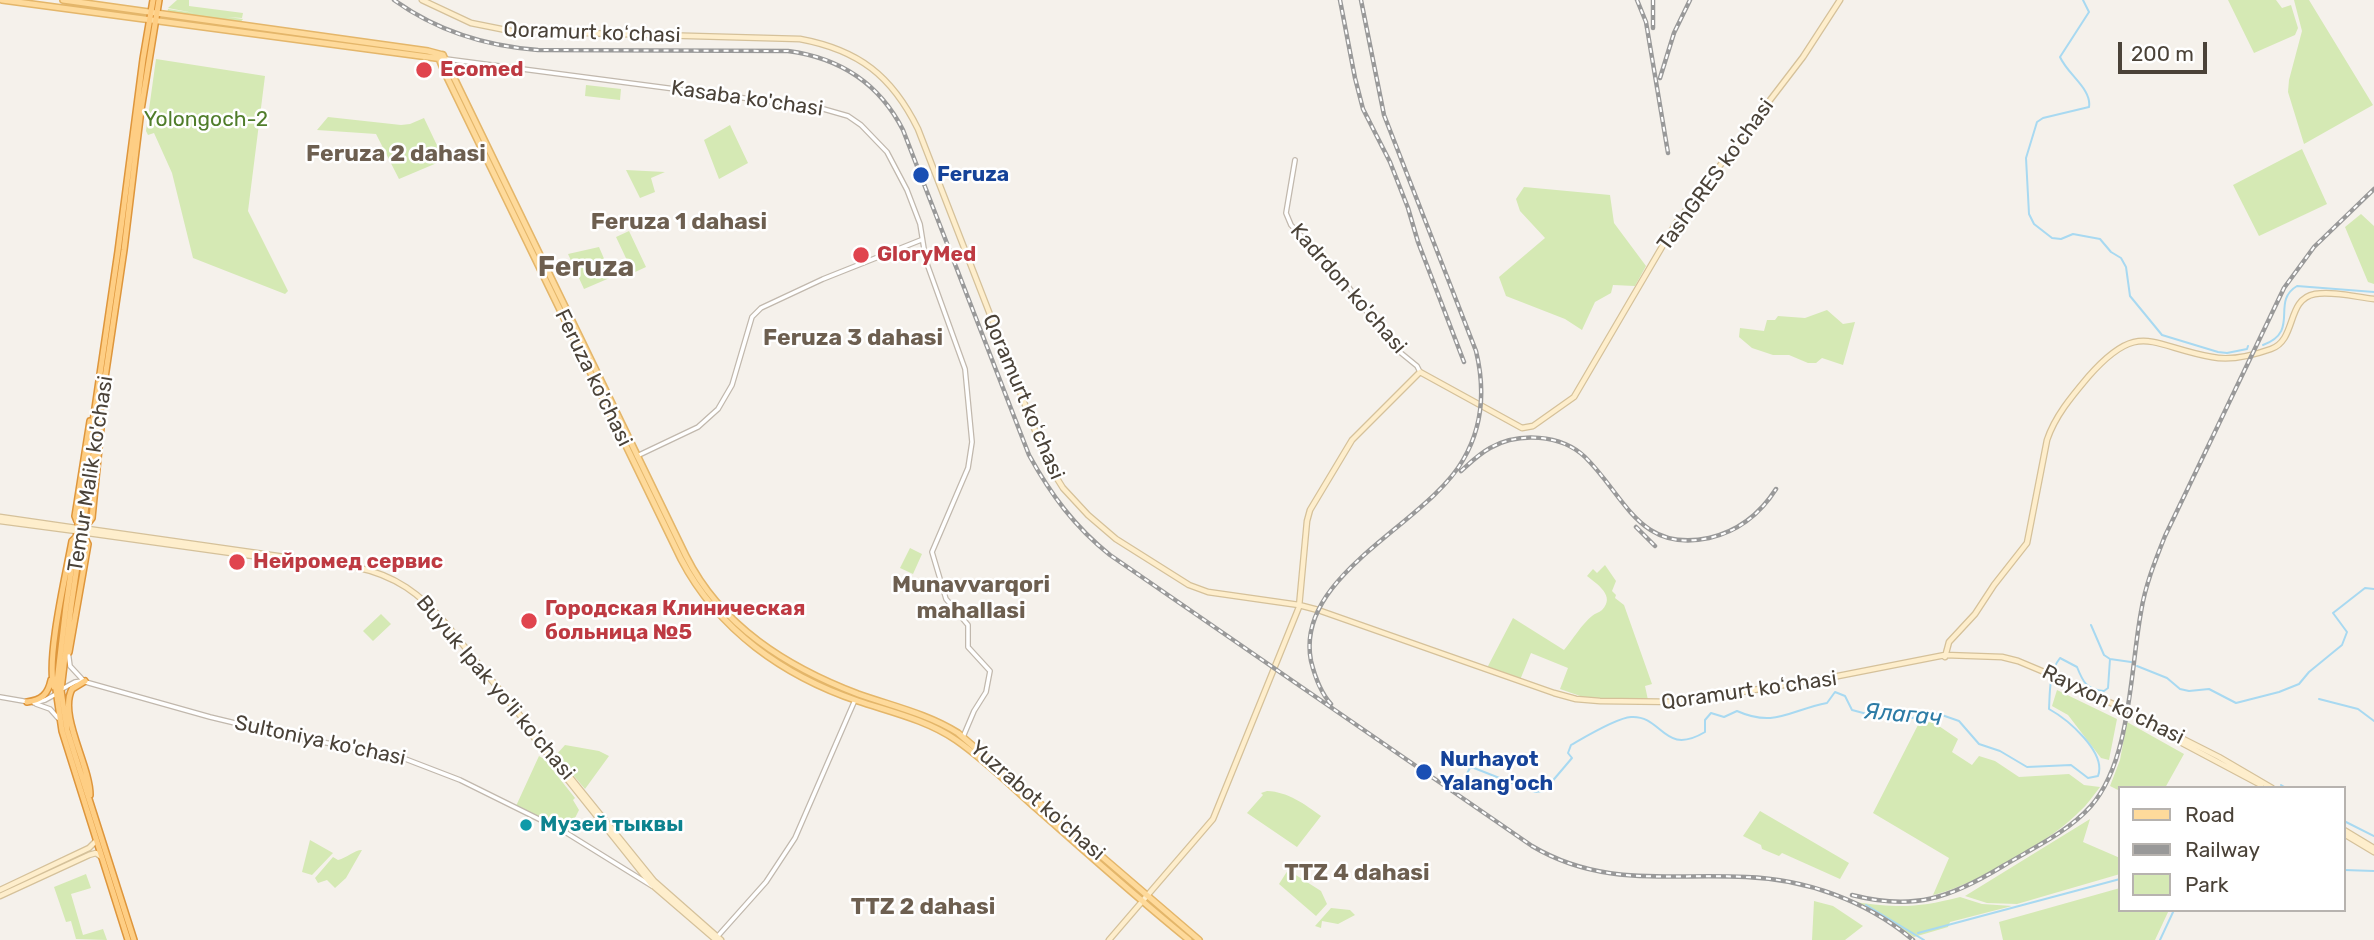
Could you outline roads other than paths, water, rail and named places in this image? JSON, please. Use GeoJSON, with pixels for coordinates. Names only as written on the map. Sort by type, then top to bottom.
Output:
{"type":"FeatureCollection","features":[{"type":"Feature","properties":{"kind":"highway","name":"Temur Malik ko'chasi"},"geometry":{"type":"LineString","coordinates":[[153,0],[154,17]]}},
{"type":"Feature","properties":{"kind":"highway","name":"Temur Malik ko'chasi"},"geometry":{"type":"LineString","coordinates":[[134,940],[70,738],[59,692],[154,17],[159,0]]}},
{"type":"Feature","properties":{"kind":"highway","name":"Temur Malik ko'chasi"},"geometry":{"type":"LineString","coordinates":[[100,395],[64,619],[59,692],[60,722],[128,940]]}},
{"type":"Feature","properties":{"kind":"highway"},"geometry":{"type":"LineString","coordinates":[[75,529],[84,524],[89,526],[101,439],[100,395]]}},
{"type":"Feature","properties":{"kind":"highway"},"geometry":{"type":"LineString","coordinates":[[30,702],[44,696],[51,677],[86,443],[100,395]]}},
{"type":"Feature","properties":{"kind":"highway"},"geometry":{"type":"LineString","coordinates":[[63,668],[68,655],[87,542],[75,529]]}},
{"type":"Feature","properties":{"kind":"highway"},"geometry":{"type":"LineString","coordinates":[[55,644],[64,619]]}},
{"type":"Feature","properties":{"kind":"highway"},"geometry":{"type":"LineString","coordinates":[[51,677],[68,704],[90,780],[90,802]]}},
{"type":"Feature","properties":{"kind":"highway"},"geometry":{"type":"LineString","coordinates":[[68,704],[72,689],[85,681]]}},
{"type":"Feature","properties":{"kind":"highway"},"geometry":{"type":"LineString","coordinates":[[70,738],[72,724]]}},
{"type":"Feature","properties":{"kind":"highway"},"geometry":{"type":"LineString","coordinates":[[128,940],[134,940]]}},
{"type":"Feature","properties":{"kind":"main road"},"geometry":{"type":"LineString","coordinates":[[2,0],[40,2],[72,9],[154,17],[440,58]]}},
{"type":"Feature","properties":{"kind":"main road"},"geometry":{"type":"LineString","coordinates":[[63,0],[154,17]]}},
{"type":"Feature","properties":{"kind":"main road","name":"Qoramurt koʻchasi"},"geometry":{"type":"LineString","coordinates":[[420,0],[472,24],[500,30],[544,35],[790,39],[836,49],[871,68],[903,103],[917,130],[1050,471],[1087,516],[1108,534],[1158,570],[1188,586],[1207,593],[1299,606],[1554,693],[1583,700],[1652,703],[1695,700],[1945,656]]}},
{"type":"Feature","properties":{"kind":"main road","name":"TashGRES ko'chasi"},"geometry":{"type":"LineString","coordinates":[[1420,372],[1525,429],[1564,406],[1579,390],[1676,223],[1803,57],[1840,0]]}},
{"type":"Feature","properties":{"kind":"main road"},"geometry":{"type":"LineString","coordinates":[[72,9],[73,1]]}},
{"type":"Feature","properties":{"kind":"main road"},"geometry":{"type":"LineString","coordinates":[[213,25],[440,58]]}},
{"type":"Feature","properties":{"kind":"main road","name":"Feruza ko'chasi"},"geometry":{"type":"LineString","coordinates":[[440,58],[452,71],[480,137]]}},
{"type":"Feature","properties":{"kind":"main road","name":"Feruza ko'chasi"},"geometry":{"type":"LineString","coordinates":[[440,58],[667,524],[697,577],[739,626],[786,660],[856,697]]}},
{"type":"Feature","properties":{"kind":"main road"},"geometry":{"type":"LineString","coordinates":[[1945,656],[1949,642],[1975,614],[1994,584],[2026,545],[2049,433],[2057,416],[2109,355],[2130,344],[2152,341],[2212,357],[2251,354],[2274,348],[2282,342],[2297,306],[2309,296],[2320,293],[2374,299]]}},
{"type":"Feature","properties":{"kind":"main road"},"geometry":{"type":"LineString","coordinates":[[1109,940],[1213,819],[1299,606],[1307,521],[1313,503],[1352,440],[1420,372]]}},
{"type":"Feature","properties":{"kind":"main road","name":"Buyuk Ipak yo'li ko'chasi"},"geometry":{"type":"LineString","coordinates":[[0,519],[75,529],[89,526],[103,533],[350,566],[395,579],[412,589],[434,610],[655,888],[717,939]]}},
{"type":"Feature","properties":{"kind":"main road"},"geometry":{"type":"LineString","coordinates":[[69,522],[75,529],[67,533],[57,527],[69,522]]}},
{"type":"Feature","properties":{"kind":"main road"},"geometry":{"type":"LineString","coordinates":[[87,542],[103,533],[95,526],[89,526]]}},
{"type":"Feature","properties":{"kind":"main road","name":"Rayxon ko'chasi"},"geometry":{"type":"LineString","coordinates":[[1945,656],[2008,658],[2057,678],[2219,757],[2269,786]]}},
{"type":"Feature","properties":{"kind":"main road","name":"Rayxon ko'chasi"},"geometry":{"type":"LineString","coordinates":[[2057,678],[2262,786]]}},
{"type":"Feature","properties":{"kind":"main road","name":"Yuzrabot ko'chasi"},"geometry":{"type":"LineString","coordinates":[[856,697],[934,720],[963,737],[1189,940]]}},
{"type":"Feature","properties":{"kind":"main road","name":"Yuzrabot ko'chasi"},"geometry":{"type":"LineString","coordinates":[[856,697],[945,733],[1004,775]]}},
{"type":"Feature","properties":{"kind":"main road","name":"Buyuk Ipak yo'li ko'chasi"},"geometry":{"type":"LineString","coordinates":[[549,754],[654,881],[717,939]]}},
{"type":"Feature","properties":{"kind":"main road"},"geometry":{"type":"LineString","coordinates":[[2346,833],[2374,850]]}},
{"type":"Feature","properties":{"kind":"main road"},"geometry":{"type":"LineString","coordinates":[[0,896],[91,847],[97,840]]}},
{"type":"Feature","properties":{"kind":"main road"},"geometry":{"type":"LineString","coordinates":[[0,890],[94,853],[99,855],[104,863]]}},
{"type":"Feature","properties":{"kind":"main road","name":"Yuzrabot ko'chasi"},"geometry":{"type":"LineString","coordinates":[[1145,900],[1199,940]]}},
{"type":"Feature","properties":{"kind":"street","name":"Kasaba ko'chasi"},"geometry":{"type":"LineString","coordinates":[[440,58],[814,107],[844,114],[861,125],[890,157],[920,223],[926,261],[966,375],[972,434],[971,456],[932,552],[946,599],[968,625],[967,645],[990,671],[986,692],[963,737]]}},
{"type":"Feature","properties":{"kind":"street"},"geometry":{"type":"LineString","coordinates":[[452,71],[454,63],[463,61]]}},
{"type":"Feature","properties":{"kind":"street","name":"Kadrdon ko'chasi"},"geometry":{"type":"LineString","coordinates":[[1295,160],[1286,213],[1291,225],[1345,282],[1390,344],[1417,366],[1420,372]]}},
{"type":"Feature","properties":{"kind":"street","name":"Feruza ko'chasi"},"geometry":{"type":"LineString","coordinates":[[635,458],[695,429],[716,412],[730,391],[752,317],[760,309],[778,298],[921,240]]}},
{"type":"Feature","properties":{"kind":"street"},"geometry":{"type":"LineString","coordinates":[[68,634],[68,655],[73,669],[85,681]]}},
{"type":"Feature","properties":{"kind":"street"},"geometry":{"type":"LineString","coordinates":[[30,702],[45,701],[75,682],[85,681]]}},
{"type":"Feature","properties":{"kind":"street","name":"Sultoniya ko'chasi"},"geometry":{"type":"LineString","coordinates":[[85,681],[140,698],[293,737],[395,755],[460,780],[565,832],[655,888]]}},
{"type":"Feature","properties":{"kind":"street"},"geometry":{"type":"LineString","coordinates":[[0,697],[30,702],[50,709],[60,722]]}},
{"type":"Feature","properties":{"kind":"street"},"geometry":{"type":"LineString","coordinates":[[717,939],[766,882],[795,838],[856,697]]}},
{"type":"Feature","properties":{"kind":"waterway"},"geometry":{"type":"LineString","coordinates":[[2083,0],[2089,12],[2060,57],[2087,94],[2089,107],[2043,118],[2037,122],[2026,158],[2029,214],[2034,224],[2052,238],[2061,239],[2073,234],[2100,239],[2111,252],[2121,258],[2126,267],[2130,296],[2162,335],[2218,352],[2227,353],[2247,349],[2248,346]]}},
{"type":"Feature","properties":{"kind":"waterway"},"geometry":{"type":"LineString","coordinates":[[2263,345],[2281,332],[2286,300],[2297,286],[2374,292]]}},
{"type":"Feature","properties":{"kind":"waterway"},"geometry":{"type":"LineString","coordinates":[[2137,666],[2167,678],[2180,689],[2209,689],[2236,703],[2279,692],[2299,684],[2309,672],[2342,645],[2347,632],[2333,613],[2365,588],[2374,589]]}},
{"type":"Feature","properties":{"kind":"waterway"},"geometry":{"type":"LineString","coordinates":[[2091,625],[2104,655],[2110,659],[2131,662]]}},
{"type":"Feature","properties":{"kind":"waterway","name":"Ялагач"},"geometry":{"type":"LineString","coordinates":[[1460,786],[1470,768],[1474,768],[1535,792],[1544,791],[1572,758],[1568,753],[1571,745],[1625,718],[1642,718],[1672,738],[1680,740],[1705,732],[1705,720],[1711,713],[1724,717],[1737,711],[1750,716],[1772,718],[1827,703],[1835,692],[1845,696],[1852,710],[1867,714],[1876,709],[1886,709],[1894,717],[1913,718],[1928,713],[1939,714],[1959,721],[1979,744],[2000,751],[2027,767],[2071,765],[2088,778],[2098,776],[2097,757],[2084,737],[2049,709],[2051,682],[2060,658],[2077,667],[2083,681],[2089,686],[2104,691],[2108,688],[2110,659]]}},
{"type":"Feature","properties":{"kind":"waterway"},"geometry":{"type":"LineString","coordinates":[[2319,699],[2358,709],[2374,721]]}},
{"type":"Feature","properties":{"kind":"waterway"},"geometry":{"type":"LineString","coordinates":[[2346,822],[2374,836]]}},
{"type":"Feature","properties":{"kind":"waterway"},"geometry":{"type":"LineString","coordinates":[[0,893],[54,868]]}},
{"type":"Feature","properties":{"kind":"waterway"},"geometry":{"type":"LineString","coordinates":[[2346,870],[2374,871]]}},
{"type":"Feature","properties":{"kind":"waterway"},"geometry":{"type":"LineString","coordinates":[[1918,933],[2118,880]]}},
{"type":"Feature","properties":{"kind":"waterway"},"geometry":{"type":"LineString","coordinates":[[1866,905],[1924,940]]}},
{"type":"Feature","properties":{"kind":"waterway"},"geometry":{"type":"LineString","coordinates":[[2160,940],[2173,912]]}},
{"type":"Feature","properties":{"kind":"railway"},"geometry":{"type":"LineString","coordinates":[[394,0],[444,28],[499,45],[538,50],[788,51],[825,60],[856,76],[882,99],[903,130],[1029,455],[1065,510],[1110,555],[1532,846],[1558,859],[1585,868],[1637,876],[1746,877],[1791,882],[1856,903],[1913,940]]}},
{"type":"Feature","properties":{"kind":"railway"},"geometry":{"type":"LineString","coordinates":[[1340,0],[1363,109],[1390,162],[1464,362]]}},
{"type":"Feature","properties":{"kind":"railway"},"geometry":{"type":"LineString","coordinates":[[1331,704],[1318,684],[1311,661],[1311,630],[1322,602],[1342,577],[1367,553],[1445,484],[1470,447],[1478,420],[1481,393],[1476,351],[1384,115],[1361,0]]}},
{"type":"Feature","properties":{"kind":"railway"},"geometry":{"type":"LineString","coordinates":[[1637,0],[1646,22],[1668,153]]}},
{"type":"Feature","properties":{"kind":"railway"},"geometry":{"type":"LineString","coordinates":[[1653,0],[1653,28]]}},
{"type":"Feature","properties":{"kind":"railway"},"geometry":{"type":"LineString","coordinates":[[1660,78],[1674,33],[1690,0]]}},
{"type":"Feature","properties":{"kind":"railway"},"geometry":{"type":"LineString","coordinates":[[1852,895],[1894,902],[1913,901],[1948,893],[1984,877],[2050,839],[2072,824],[2091,806],[2104,787],[2121,740],[2143,602],[2165,536],[2284,288],[2314,247],[2374,189]]}},
{"type":"Feature","properties":{"kind":"railway"},"geometry":{"type":"LineString","coordinates":[[1461,471],[1482,453],[1501,443],[1526,438],[1552,440],[1575,449],[1585,457],[1623,504],[1650,529],[1666,537],[1685,540],[1709,538],[1739,526],[1756,514],[1776,489]]}},
{"type":"Feature","properties":{"kind":"railway"},"geometry":{"type":"LineString","coordinates":[[1636,527],[1655,546]]}},
{"type":"Feature","properties":{"kind":"place","name":"Ecomed"},"geometry":{"type":"Point","coordinates":[424,70]}},
{"type":"Feature","properties":{"kind":"place","name":"Feruza"},"geometry":{"type":"Point","coordinates":[921,175]}},
{"type":"Feature","properties":{"kind":"place","name":"GloryMed"},"geometry":{"type":"Point","coordinates":[861,255]}},
{"type":"Feature","properties":{"kind":"place","name":"Нейромед сервис"},"geometry":{"type":"Point","coordinates":[237,562]}},
{"type":"Feature","properties":{"kind":"place","name":"Городская Клиническая больница №5"},"geometry":{"type":"Point","coordinates":[529,621]}},
{"type":"Feature","properties":{"kind":"place","name":"Nurhayot Yalang'och"},"geometry":{"type":"Point","coordinates":[1424,772]}},
{"type":"Feature","properties":{"kind":"place","name":"Музей тыквы"},"geometry":{"type":"Point","coordinates":[526,825]}},
{"type":"Feature","properties":{"kind":"district","name":"Feruza 2 dahasi"},"geometry":{"type":"Point","coordinates":[396,154]}},
{"type":"Feature","properties":{"kind":"district","name":"Feruza 1 dahasi"},"geometry":{"type":"Point","coordinates":[679,222]}},
{"type":"Feature","properties":{"kind":"district","name":"Feruza"},"geometry":{"type":"Point","coordinates":[586,268]}},
{"type":"Feature","properties":{"kind":"district","name":"Feruza 3 dahasi"},"geometry":{"type":"Point","coordinates":[853,338]}},
{"type":"Feature","properties":{"kind":"district","name":"Munavvarqori mahallasi"},"geometry":{"type":"Point","coordinates":[971,598]}},
{"type":"Feature","properties":{"kind":"district","name":"TTZ 4 dahasi"},"geometry":{"type":"Point","coordinates":[1357,873]}},
{"type":"Feature","properties":{"kind":"district","name":"TTZ 2 dahasi"},"geometry":{"type":"Point","coordinates":[923,907]}},
{"type":"Feature","properties":{"kind":"park label","name":"Yolongoch-2"},"geometry":{"type":"Point","coordinates":[206,120]}}]}
